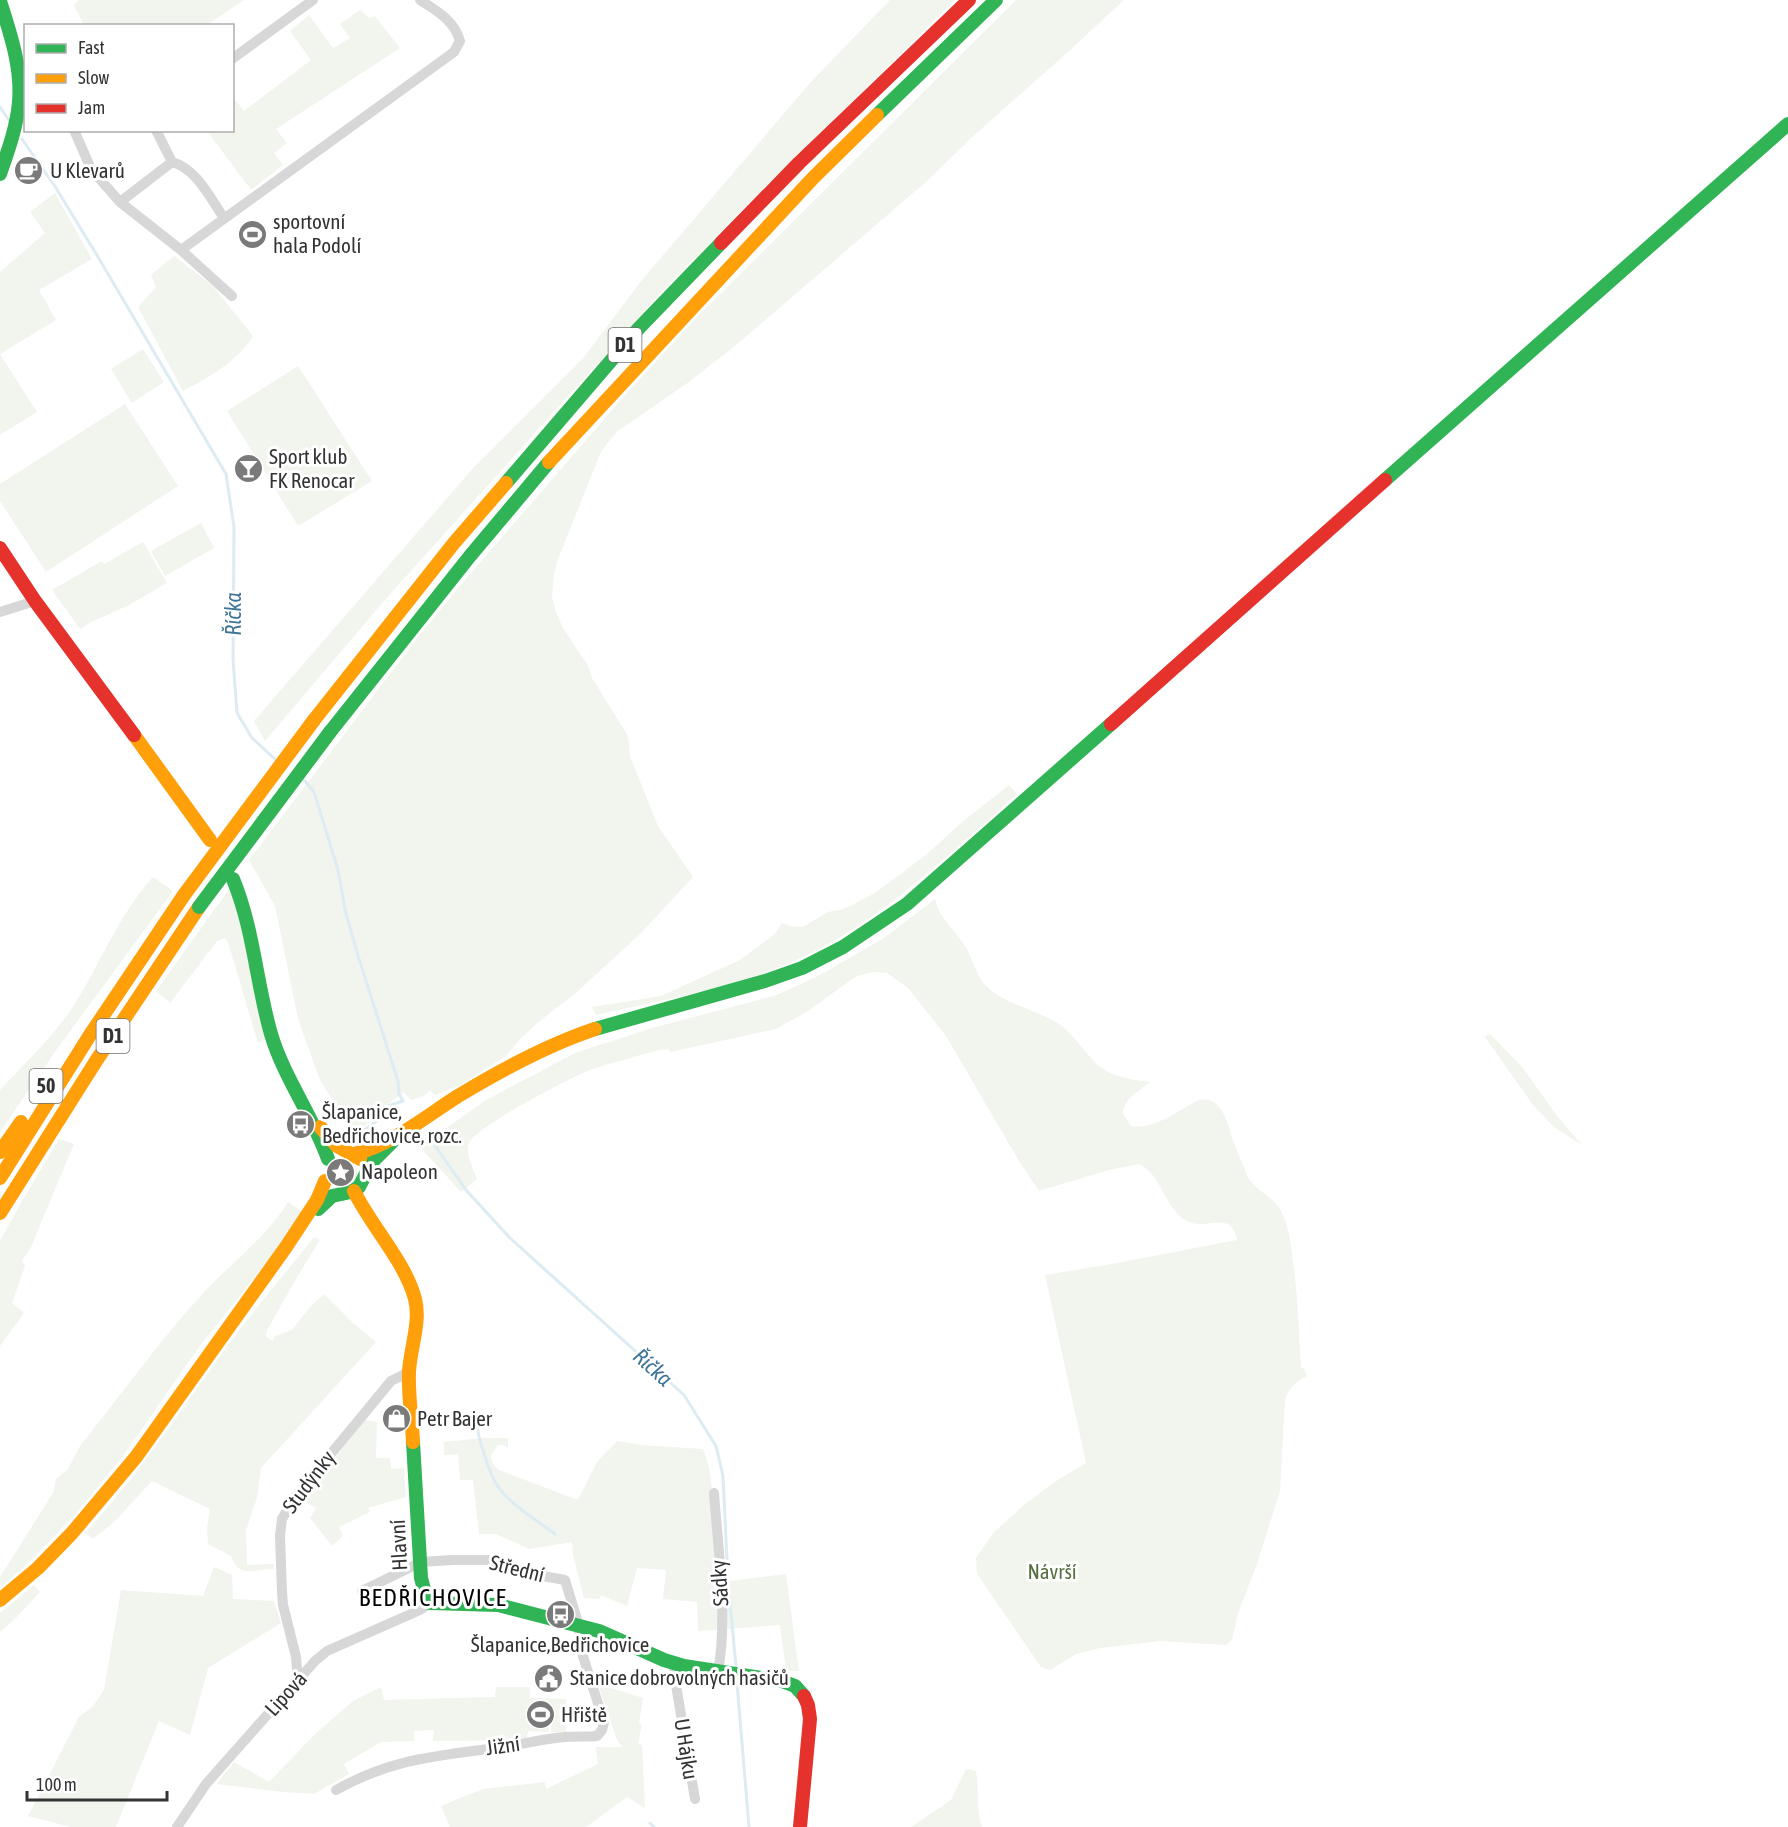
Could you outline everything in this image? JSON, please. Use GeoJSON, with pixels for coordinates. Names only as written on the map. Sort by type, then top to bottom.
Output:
{"type":"FeatureCollection","features":[{"type":"Feature","properties":{"kind":"main road","name":"D1"},"geometry":{"type":"LineString","coordinates":[[0,1178],[30,1128],[184,895],[314,720],[454,543],[639,328],[799,163],[969,0]]}},
{"type":"Feature","properties":{"kind":"main road","name":"D1"},"geometry":{"type":"LineString","coordinates":[[0,1213],[199,907],[330,732],[470,556],[564,444],[813,178],[996,0]]}},
{"type":"Feature","properties":{"kind":"main road"},"geometry":{"type":"LineString","coordinates":[[0,1],[17,64],[22,101],[0,174]]}},
{"type":"Feature","properties":{"kind":"main road"},"geometry":{"type":"LineString","coordinates":[[339,1193],[329,1187],[323,1170],[328,1159],[339,1152],[362,1153],[401,1134],[443,1105],[489,1078],[560,1042],[602,1026],[701,1001],[800,968],[829,955],[887,919],[907,904],[1788,124]]}},
{"type":"Feature","properties":{"kind":"main road"},"geometry":{"type":"LineString","coordinates":[[0,548],[35,601],[156,763],[210,840]]}},
{"type":"Feature","properties":{"kind":"main road"},"geometry":{"type":"LineString","coordinates":[[233,879],[248,921],[271,1035],[287,1076],[310,1116],[328,1159]]}},
{"type":"Feature","properties":{"kind":"main road","name":"50"},"geometry":{"type":"LineString","coordinates":[[0,1152],[92,1020],[146,951]]}},
{"type":"Feature","properties":{"kind":"main road"},"geometry":{"type":"LineString","coordinates":[[295,1235],[329,1198],[339,1193],[354,1191],[360,1186],[365,1172],[360,1158],[337,1146],[310,1116]]}},
{"type":"Feature","properties":{"kind":"main road"},"geometry":{"type":"LineString","coordinates":[[365,1172],[401,1134]]}},
{"type":"Feature","properties":{"kind":"main road"},"geometry":{"type":"LineString","coordinates":[[0,1227],[28,1167]]}},
{"type":"Feature","properties":{"kind":"main road"},"geometry":{"type":"LineString","coordinates":[[0,1600],[51,1556],[88,1516],[159,1426],[295,1235],[321,1194],[325,1181]]}},
{"type":"Feature","properties":{"kind":"main road","name":"Hlavní"},"geometry":{"type":"LineString","coordinates":[[354,1191],[362,1208],[406,1275],[415,1298],[417,1310],[409,1372],[421,1578],[430,1603]]}},
{"type":"Feature","properties":{"kind":"main road"},"geometry":{"type":"LineString","coordinates":[[430,1603],[498,1605],[599,1631],[676,1664],[782,1681],[798,1688],[807,1701],[810,1719],[800,1827]]}},
{"type":"Feature","properties":{"kind":"street"},"geometry":{"type":"LineString","coordinates":[[234,58],[313,0]]}},
{"type":"Feature","properties":{"kind":"street"},"geometry":{"type":"LineString","coordinates":[[181,250],[454,52],[460,41],[457,29],[446,17],[420,0]]}},
{"type":"Feature","properties":{"kind":"street"},"geometry":{"type":"LineString","coordinates":[[75,132],[91,169],[120,202],[181,250],[232,296]]}},
{"type":"Feature","properties":{"kind":"street"},"geometry":{"type":"LineString","coordinates":[[157,132],[172,162],[190,171],[224,218]]}},
{"type":"Feature","properties":{"kind":"street"},"geometry":{"type":"LineString","coordinates":[[120,202],[172,162]]}},
{"type":"Feature","properties":{"kind":"street"},"geometry":{"type":"LineString","coordinates":[[0,612],[35,601]]}},
{"type":"Feature","properties":{"kind":"street","name":"Studýnky"},"geometry":{"type":"LineString","coordinates":[[298,1681],[296,1657],[283,1605],[280,1536],[282,1519],[292,1501],[391,1381],[409,1372]]}},
{"type":"Feature","properties":{"kind":"street","name":"Sádky"},"geometry":{"type":"LineString","coordinates":[[714,1493],[722,1614],[721,1656],[718,1672]]}},
{"type":"Feature","properties":{"kind":"street","name":"Střední"},"geometry":{"type":"LineString","coordinates":[[421,1562],[489,1560],[515,1571],[565,1580],[579,1626]]}},
{"type":"Feature","properties":{"kind":"street"},"geometry":{"type":"LineString","coordinates":[[362,1591],[421,1562]]}},
{"type":"Feature","properties":{"kind":"street","name":"Lipová"},"geometry":{"type":"LineString","coordinates":[[177,1827],[206,1784],[315,1661],[327,1651],[420,1610],[430,1603]]}},
{"type":"Feature","properties":{"kind":"street","name":"Jižní"},"geometry":{"type":"LineString","coordinates":[[336,1790],[376,1770],[441,1754],[567,1737],[597,1736],[604,1722],[580,1647],[579,1626]]}},
{"type":"Feature","properties":{"kind":"street"},"geometry":{"type":"LineString","coordinates":[[296,1657],[315,1661]]}},
{"type":"Feature","properties":{"kind":"street","name":"U Hájku"},"geometry":{"type":"LineString","coordinates":[[676,1664],[674,1673],[695,1799]]}},
{"type":"Feature","properties":{"kind":"green space"},"geometry":{"type":"Polygon","coordinates":[[[79,0],[244,0],[208,24],[84,24],[74,5],[79,0]]]}},
{"type":"Feature","properties":{"kind":"green space"},"geometry":{"type":"Polygon","coordinates":[[[890,0],[955,0],[667,286],[383,602],[265,741],[254,721],[474,467],[584,357],[642,280],[810,83],[890,0]]]}},
{"type":"Feature","properties":{"kind":"green space"},"geometry":{"type":"Polygon","coordinates":[[[1016,0],[1124,0],[970,139],[927,181],[735,346],[686,384],[618,431],[600,454],[558,559],[552,597],[556,612],[563,628],[588,666],[592,678],[628,736],[630,756],[658,826],[693,877],[640,934],[577,992],[536,1024],[506,1056],[458,1086],[435,1095],[430,1090],[424,1096],[411,1100],[404,1092],[385,1106],[376,1118],[362,1127],[350,1128],[319,1078],[298,1019],[275,906],[249,860],[418,637],[626,394],[696,318],[1016,0]]]}},
{"type":"Feature","properties":{"kind":"green space"},"geometry":{"type":"Polygon","coordinates":[[[360,10],[369,18],[375,16],[400,48],[276,129],[287,143],[274,153],[283,165],[251,190],[208,132],[234,132],[234,98],[244,111],[311,60],[290,31],[309,15],[333,48],[350,38],[340,24],[360,10]]]}},
{"type":"Feature","properties":{"kind":"green space"},"geometry":{"type":"Polygon","coordinates":[[[55,193],[92,259],[39,290],[56,320],[0,354],[0,272],[45,233],[30,212],[55,193]]]}},
{"type":"Feature","properties":{"kind":"green space"},"geometry":{"type":"Polygon","coordinates":[[[174,256],[212,285],[253,336],[231,361],[183,391],[138,307],[156,287],[151,275],[174,256]]]}},
{"type":"Feature","properties":{"kind":"green space"},"geometry":{"type":"Polygon","coordinates":[[[143,349],[164,382],[132,403],[111,369],[143,349]]]}},
{"type":"Feature","properties":{"kind":"green space"},"geometry":{"type":"Polygon","coordinates":[[[0,354],[37,412],[0,435],[0,354]]]}},
{"type":"Feature","properties":{"kind":"green space"},"geometry":{"type":"Polygon","coordinates":[[[298,366],[372,481],[298,526],[227,411],[298,366]]]}},
{"type":"Feature","properties":{"kind":"green space"},"geometry":{"type":"Polygon","coordinates":[[[125,404],[178,486],[46,572],[0,501],[0,484],[125,404]]]}},
{"type":"Feature","properties":{"kind":"green space"},"geometry":{"type":"Polygon","coordinates":[[[201,523],[214,548],[165,576],[151,551],[201,523]]]}},
{"type":"Feature","properties":{"kind":"green space"},"geometry":{"type":"Polygon","coordinates":[[[143,542],[167,583],[80,629],[52,590],[102,561],[104,564],[143,542]]]}},
{"type":"Feature","properties":{"kind":"green space"},"geometry":{"type":"Polygon","coordinates":[[[1009,785],[1017,794],[930,871],[869,918],[837,939],[803,957],[746,979],[596,1015],[592,1007],[661,996],[740,960],[775,934],[782,923],[803,927],[828,912],[844,909],[875,893],[926,855],[961,823],[1009,785]]]}},
{"type":"Feature","properties":{"kind":"green space"},"geometry":{"type":"Polygon","coordinates":[[[153,877],[173,891],[57,1049],[0,1132],[0,1090],[70,1011],[131,905],[153,877]]]}},
{"type":"Feature","properties":{"kind":"green space"},"geometry":{"type":"Polygon","coordinates":[[[230,888],[245,939],[265,1040],[258,1043],[230,949],[224,938],[217,941],[170,1003],[156,991],[230,888]]]}},
{"type":"Feature","properties":{"kind":"green space","name":"Návrší"},"geometry":{"type":"Polygon","coordinates":[[[935,899],[940,913],[967,949],[983,982],[993,992],[1056,1022],[1098,1065],[1110,1073],[1150,1082],[1132,1096],[1124,1108],[1123,1114],[1131,1126],[1158,1122],[1199,1100],[1214,1102],[1227,1121],[1248,1178],[1278,1206],[1287,1225],[1294,1269],[1301,1367],[1307,1376],[1293,1386],[1285,1400],[1280,1491],[1256,1567],[1238,1613],[1232,1640],[1226,1645],[1160,1641],[1100,1648],[1076,1654],[1050,1670],[1041,1667],[977,1574],[976,1558],[994,1532],[1024,1505],[1053,1483],[1086,1463],[1045,1275],[1237,1240],[1234,1230],[1223,1223],[1200,1224],[1183,1219],[1171,1206],[1152,1175],[1139,1164],[1109,1170],[1039,1191],[946,1036],[908,988],[887,973],[872,972],[855,977],[808,1011],[776,1029],[670,1052],[668,1049],[659,1050],[592,1069],[565,1082],[506,1114],[475,1135],[469,1143],[468,1151],[477,1179],[461,1192],[420,1147],[486,1100],[575,1053],[652,1028],[777,995],[820,975],[884,938],[935,899]]]}},
{"type":"Feature","properties":{"kind":"green space"},"geometry":{"type":"Polygon","coordinates":[[[1490,1034],[1523,1068],[1557,1116],[1582,1145],[1554,1127],[1533,1105],[1485,1037],[1490,1034]]]}},
{"type":"Feature","properties":{"kind":"green space"},"geometry":{"type":"Polygon","coordinates":[[[59,1139],[74,1144],[31,1247],[22,1261],[25,1266],[12,1303],[24,1313],[0,1346],[0,1241],[59,1139]]]}},
{"type":"Feature","properties":{"kind":"green space"},"geometry":{"type":"Polygon","coordinates":[[[344,1160],[353,1164],[357,1173],[353,1182],[344,1186],[335,1182],[331,1173],[335,1164],[344,1160]]]}},
{"type":"Feature","properties":{"kind":"green space"},"geometry":{"type":"Polygon","coordinates":[[[288,1202],[302,1212],[273,1254],[199,1347],[123,1456],[74,1516],[1,1587],[0,1577],[53,1493],[56,1479],[68,1469],[80,1446],[174,1327],[207,1289],[260,1237],[288,1202]]]}},
{"type":"Feature","properties":{"kind":"green space"},"geometry":{"type":"Polygon","coordinates":[[[314,1237],[320,1240],[267,1330],[266,1337],[273,1341],[275,1336],[292,1330],[310,1307],[324,1294],[376,1342],[261,1468],[257,1498],[246,1530],[247,1565],[274,1564],[274,1569],[249,1571],[239,1568],[231,1556],[208,1544],[207,1529],[210,1509],[152,1481],[115,1521],[93,1539],[85,1533],[142,1465],[239,1330],[314,1237]]]}},
{"type":"Feature","properties":{"kind":"green space"},"geometry":{"type":"Polygon","coordinates":[[[365,1420],[377,1422],[376,1458],[390,1458],[391,1469],[404,1468],[406,1497],[368,1508],[370,1512],[339,1527],[343,1536],[332,1546],[310,1518],[316,1508],[302,1500],[365,1420]]]}},
{"type":"Feature","properties":{"kind":"green space"},"geometry":{"type":"Polygon","coordinates":[[[508,1438],[508,1448],[498,1445],[491,1455],[493,1464],[499,1470],[578,1500],[597,1462],[617,1441],[703,1449],[711,1478],[714,1530],[721,1582],[786,1574],[799,1671],[786,1671],[780,1625],[698,1631],[697,1602],[663,1599],[666,1570],[637,1568],[627,1606],[601,1595],[599,1599],[584,1598],[573,1556],[572,1542],[529,1549],[496,1534],[479,1534],[473,1480],[460,1480],[458,1454],[444,1455],[444,1442],[508,1438]]]}},
{"type":"Feature","properties":{"kind":"green space"},"geometry":{"type":"Polygon","coordinates":[[[214,1567],[232,1575],[233,1599],[274,1601],[281,1623],[208,1668],[190,1735],[159,1721],[116,1827],[71,1827],[28,1816],[79,1717],[93,1706],[104,1690],[121,1590],[203,1596],[214,1567]]]}},
{"type":"Feature","properties":{"kind":"green space"},"geometry":{"type":"Polygon","coordinates":[[[34,1585],[40,1592],[0,1632],[0,1613],[34,1585]]]}},
{"type":"Feature","properties":{"kind":"green space"},"geometry":{"type":"Polygon","coordinates":[[[598,1684],[643,1698],[639,1723],[642,1724],[638,1744],[642,1745],[645,1808],[627,1797],[586,1827],[450,1827],[441,1806],[483,1789],[545,1782],[546,1789],[598,1764],[596,1747],[622,1747],[617,1740],[598,1684]]]}},
{"type":"Feature","properties":{"kind":"green space"},"geometry":{"type":"Polygon","coordinates":[[[381,1687],[384,1700],[495,1697],[496,1687],[530,1687],[530,1698],[566,1699],[566,1732],[551,1732],[551,1700],[549,1732],[528,1731],[527,1738],[511,1740],[433,1741],[434,1730],[414,1731],[414,1741],[381,1742],[344,1764],[349,1774],[314,1794],[217,1784],[234,1762],[269,1782],[315,1734],[353,1701],[381,1687]]]}},
{"type":"Feature","properties":{"kind":"green space"},"geometry":{"type":"Polygon","coordinates":[[[966,1769],[976,1771],[982,1827],[911,1827],[951,1800],[966,1769]]]}},
{"type":"Feature","properties":{"kind":"waterway","name":"Říčka"},"geometry":{"type":"LineString","coordinates":[[0,107],[11,123]]}},
{"type":"Feature","properties":{"kind":"waterway","name":"Říčka"},"geometry":{"type":"LineString","coordinates":[[22,139],[56,188],[226,474],[234,527],[233,659],[237,713],[252,738],[276,760]]}},
{"type":"Feature","properties":{"kind":"waterway","name":"Říčka"},"geometry":{"type":"LineString","coordinates":[[304,780],[314,792],[338,870],[346,914],[403,1101],[388,1106],[377,1121],[364,1130],[355,1131],[351,1137]]}},
{"type":"Feature","properties":{"kind":"waterway","name":"Říčka"},"geometry":{"type":"LineString","coordinates":[[429,1137],[466,1190],[510,1238],[684,1395],[716,1446],[723,1476],[728,1582],[736,1666]]}},
{"type":"Feature","properties":{"kind":"waterway"},"geometry":{"type":"LineString","coordinates":[[477,1427],[491,1473],[502,1492],[555,1534]]}},
{"type":"Feature","properties":{"kind":"waterway","name":"Říčka"},"geometry":{"type":"LineString","coordinates":[[737,1683],[749,1827]]}},
{"type":"Feature","properties":{"kind":"waterway"},"geometry":{"type":"LineString","coordinates":[[650,1823],[654,1827]]}},
{"type":"Feature","properties":{"kind":"traffic: fast"},"geometry":{"type":"LineString","coordinates":[[877,115],[996,0]]}},
{"type":"Feature","properties":{"kind":"traffic: fast"},"geometry":{"type":"LineString","coordinates":[[0,1],[8,25],[19,76],[16,120],[0,174]]}},
{"type":"Feature","properties":{"kind":"traffic: fast"},"geometry":{"type":"LineString","coordinates":[[1385,480],[1788,124]]}},
{"type":"Feature","properties":{"kind":"traffic: fast"},"geometry":{"type":"LineString","coordinates":[[506,483],[639,328],[721,243]]}},
{"type":"Feature","properties":{"kind":"traffic: fast"},"geometry":{"type":"LineString","coordinates":[[330,732],[470,556],[549,462]]}},
{"type":"Feature","properties":{"kind":"traffic: fast"},"geometry":{"type":"LineString","coordinates":[[595,1029],[765,981],[802,968],[843,947],[907,904],[1111,724]]}},
{"type":"Feature","properties":{"kind":"traffic: fast"},"geometry":{"type":"LineString","coordinates":[[199,907],[330,732]]}},
{"type":"Feature","properties":{"kind":"traffic: fast"},"geometry":{"type":"LineString","coordinates":[[233,879],[246,917],[271,1034],[283,1066],[315,1128],[328,1159]]}},
{"type":"Feature","properties":{"kind":"traffic: fast"},"geometry":{"type":"LineString","coordinates":[[318,1209],[332,1196],[351,1192],[359,1187],[372,1162],[393,1141]]}},
{"type":"Feature","properties":{"kind":"traffic: fast"},"geometry":{"type":"LineString","coordinates":[[413,1442],[421,1578],[430,1603],[498,1605],[599,1631],[664,1660],[684,1666],[782,1681],[795,1686],[804,1696]]}},
{"type":"Feature","properties":{"kind":"traffic: slow"},"geometry":{"type":"LineString","coordinates":[[549,462],[813,178],[877,115]]}},
{"type":"Feature","properties":{"kind":"traffic: slow"},"geometry":{"type":"LineString","coordinates":[[314,720],[454,543],[506,483]]}},
{"type":"Feature","properties":{"kind":"traffic: slow"},"geometry":{"type":"LineString","coordinates":[[184,895],[314,720]]}},
{"type":"Feature","properties":{"kind":"traffic: slow"},"geometry":{"type":"LineString","coordinates":[[134,735],[210,840]]}},
{"type":"Feature","properties":{"kind":"traffic: slow"},"geometry":{"type":"LineString","coordinates":[[0,1178],[90,1035],[184,895]]}},
{"type":"Feature","properties":{"kind":"traffic: slow"},"geometry":{"type":"LineString","coordinates":[[0,1213],[96,1061],[199,907]]}},
{"type":"Feature","properties":{"kind":"traffic: slow"},"geometry":{"type":"LineString","coordinates":[[354,1154],[395,1137],[458,1096],[525,1059],[595,1029]]}},
{"type":"Feature","properties":{"kind":"traffic: slow"},"geometry":{"type":"LineString","coordinates":[[0,1152],[21,1122]]}},
{"type":"Feature","properties":{"kind":"traffic: slow"},"geometry":{"type":"LineString","coordinates":[[320,1127],[337,1146],[360,1159]]}},
{"type":"Feature","properties":{"kind":"traffic: slow"},"geometry":{"type":"LineString","coordinates":[[0,1600],[38,1568],[72,1533],[136,1457],[286,1247],[317,1200],[325,1181]]}},
{"type":"Feature","properties":{"kind":"traffic: slow"},"geometry":{"type":"LineString","coordinates":[[354,1191],[404,1272],[415,1299],[417,1317],[409,1381],[413,1442]]}},
{"type":"Feature","properties":{"kind":"traffic: jam"},"geometry":{"type":"LineString","coordinates":[[721,243],[799,163],[969,0]]}},
{"type":"Feature","properties":{"kind":"traffic: jam"},"geometry":{"type":"LineString","coordinates":[[1111,724],[1385,480]]}},
{"type":"Feature","properties":{"kind":"traffic: jam"},"geometry":{"type":"LineString","coordinates":[[0,548],[35,601],[134,735]]}},
{"type":"Feature","properties":{"kind":"traffic: jam"},"geometry":{"type":"LineString","coordinates":[[800,1827],[810,1719],[804,1696]]}},
{"type":"Feature","properties":{"kind":"place","name":"U Klevarů"},"geometry":{"type":"Point","coordinates":[29,171]}},
{"type":"Feature","properties":{"kind":"place","name":"sportovní hala Podolí"},"geometry":{"type":"Point","coordinates":[252,234]}},
{"type":"Feature","properties":{"kind":"place","name":"Sport klub FK Renocar"},"geometry":{"type":"Point","coordinates":[248,469]}},
{"type":"Feature","properties":{"kind":"place","name":"Šlapanice, Bedřichovice, rozc."},"geometry":{"type":"Point","coordinates":[301,1124]}},
{"type":"Feature","properties":{"kind":"place","name":"Napoleon"},"geometry":{"type":"Point","coordinates":[340,1172]}},
{"type":"Feature","properties":{"kind":"place","name":"Petr Bajer"},"geometry":{"type":"Point","coordinates":[396,1419]}},
{"type":"Feature","properties":{"kind":"place","name":"Šlapanice,Bedřichovice"},"geometry":{"type":"Point","coordinates":[560,1614]}},
{"type":"Feature","properties":{"kind":"place","name":"Stanice dobrovolných hasičů"},"geometry":{"type":"Point","coordinates":[549,1678]}},
{"type":"Feature","properties":{"kind":"place","name":"Hřiště"},"geometry":{"type":"Point","coordinates":[540,1715]}},
{"type":"Feature","properties":{"kind":"district","name":"BEDŘICHOVICE"},"geometry":{"type":"Point","coordinates":[433,1598]}}]}
